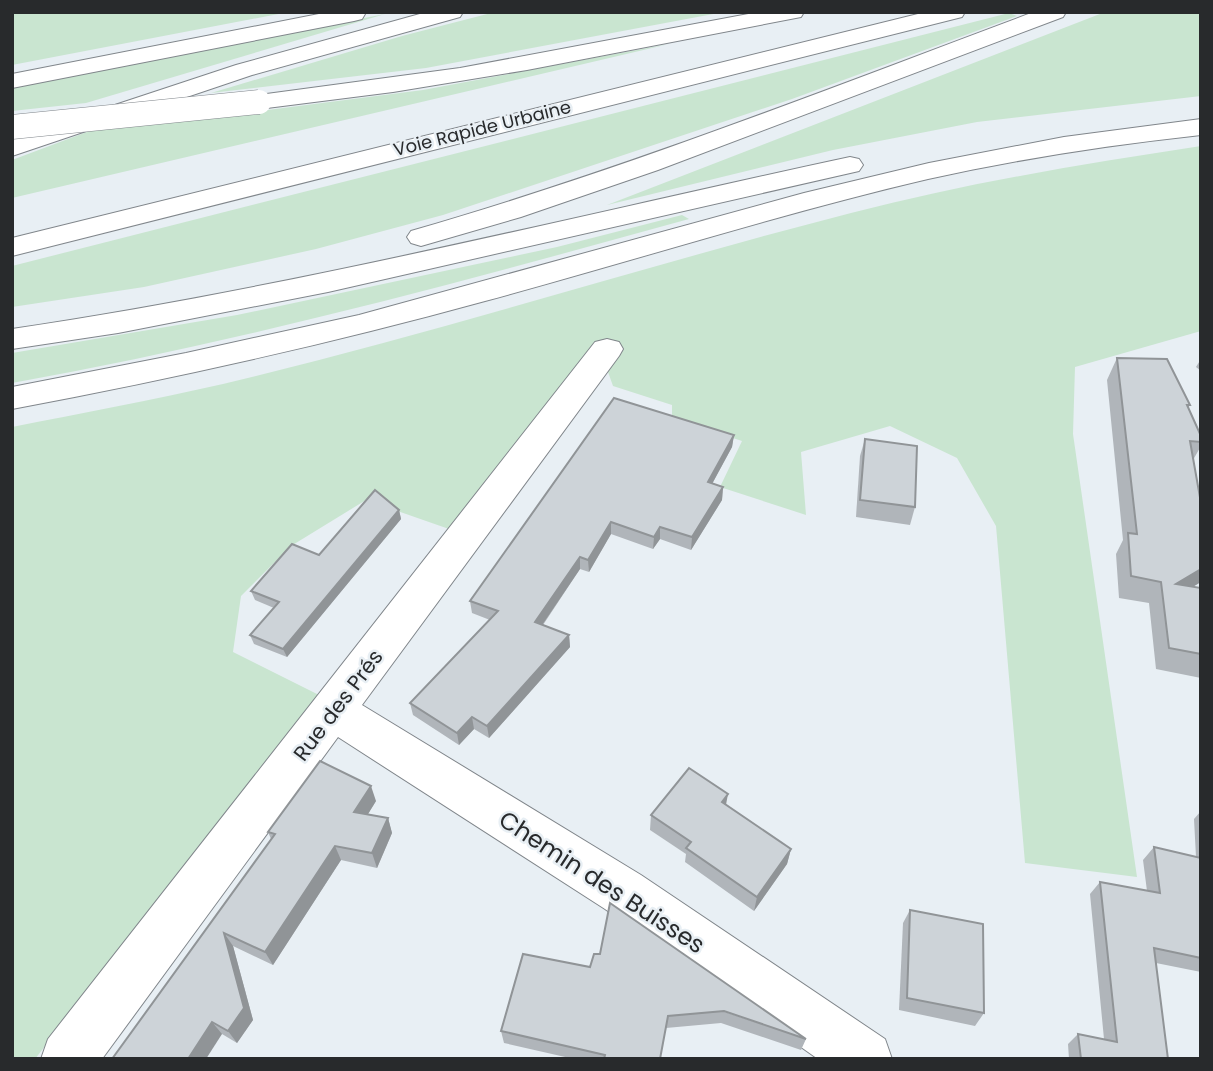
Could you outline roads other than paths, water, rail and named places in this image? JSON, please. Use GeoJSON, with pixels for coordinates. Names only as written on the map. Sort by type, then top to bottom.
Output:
{"type":"FeatureCollection","features":[{"type":"Feature","properties":{"kind":"main road"},"geometry":{"type":"LineString","coordinates":[[12,81],[363,12]]}},
{"type":"Feature","properties":{"kind":"main road"},"geometry":{"type":"LineString","coordinates":[[12,148],[244,70],[452,12]]}},
{"type":"Feature","properties":{"kind":"main road"},"geometry":{"type":"LineString","coordinates":[[12,127],[352,92],[491,69],[793,12]]}},
{"type":"Feature","properties":{"kind":"main road","name":"Voie Rapide Urbaine"},"geometry":{"type":"LineString","coordinates":[[468,108],[875,12]]}},
{"type":"Feature","properties":{"kind":"main road","name":"Voie Rapide Urbaine"},"geometry":{"type":"LineString","coordinates":[[12,247],[512,120],[954,12]]}},
{"type":"Feature","properties":{"kind":"main road"},"geometry":{"type":"LineString","coordinates":[[12,324],[238,282],[328,262],[469,224],[649,164],[1055,12]]}},
{"type":"Feature","properties":{"kind":"main road"},"geometry":{"type":"LineString","coordinates":[[12,339],[314,285],[896,155],[1019,135],[1201,114]]}},
{"type":"Feature","properties":{"kind":"main road"},"geometry":{"type":"LineString","coordinates":[[12,398],[286,343],[476,294],[820,198],[927,172],[1074,144],[1201,127]]}},
{"type":"Feature","properties":{"kind":"main road","name":"Rue des Prés"},"geometry":{"type":"LineString","coordinates":[[68,1059],[607,349]]}},
{"type":"Feature","properties":{"kind":"main road","name":"Chemin des Buisses"},"geometry":{"type":"LineString","coordinates":[[334,711],[623,892],[865,1059]]}}]}
